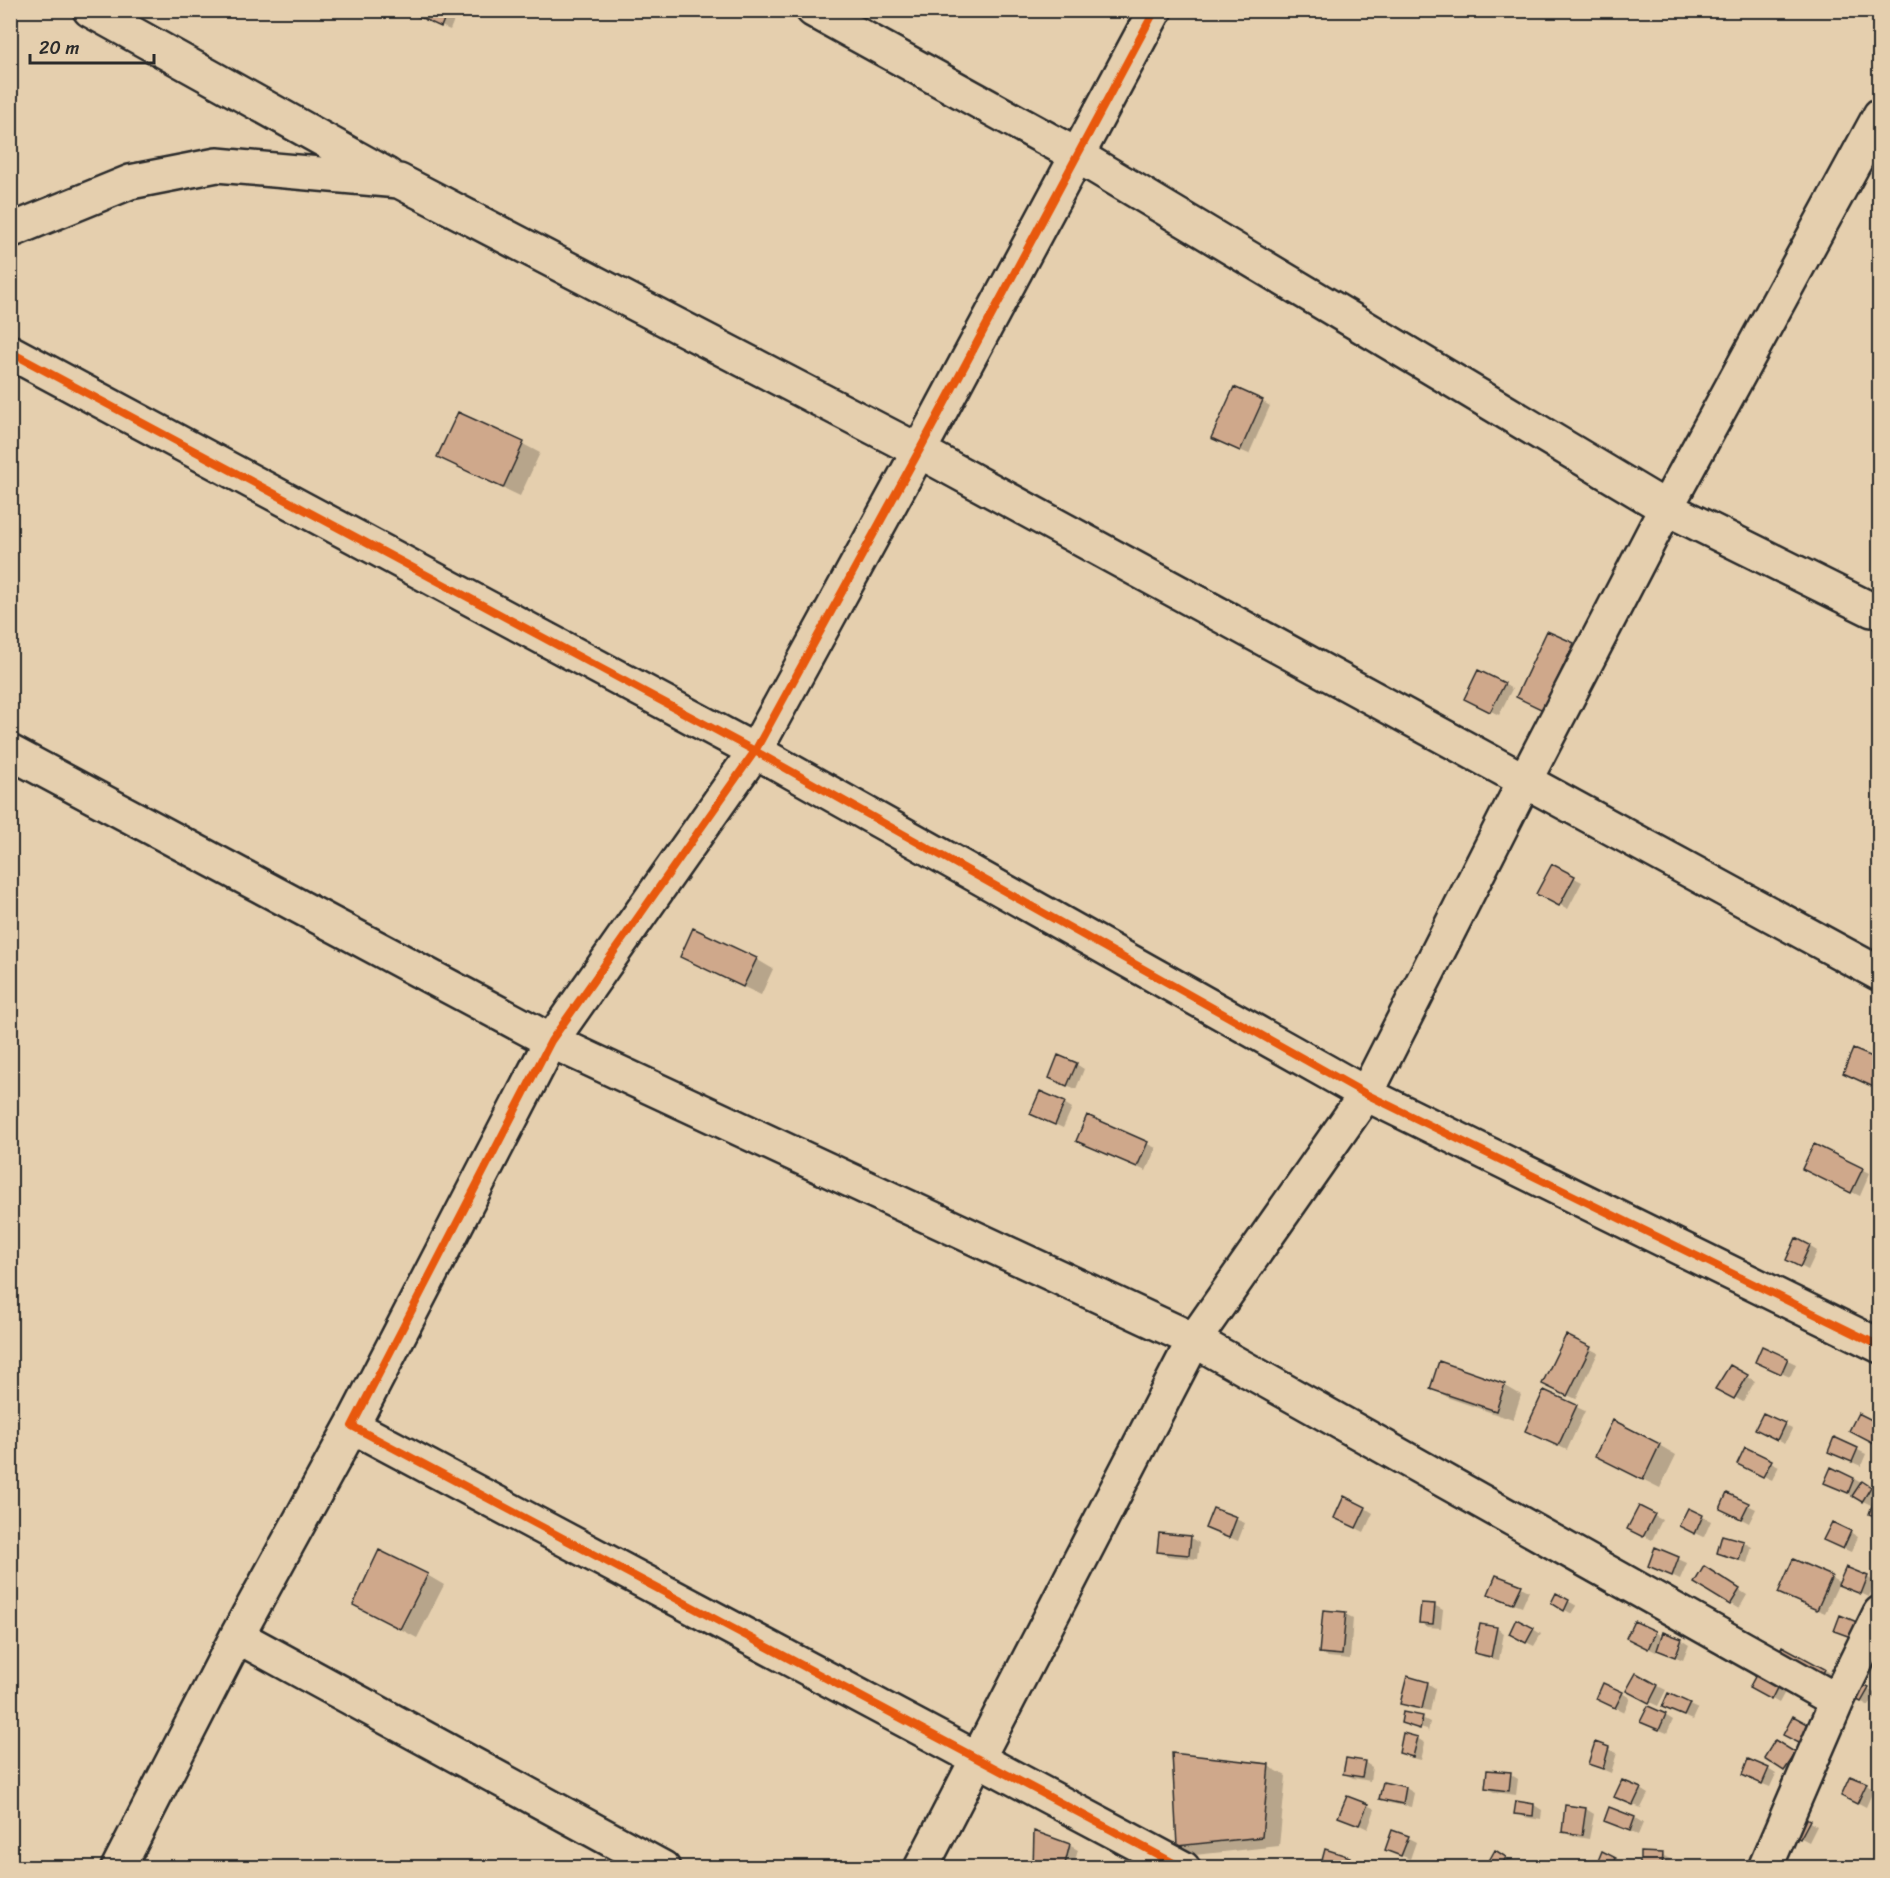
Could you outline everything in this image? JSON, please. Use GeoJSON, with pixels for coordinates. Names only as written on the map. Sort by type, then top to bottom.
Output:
{"type":"FeatureCollection","features":[{"type":"Feature","properties":{"kind":"street"},"geometry":{"type":"LineString","coordinates":[[90,10],[399,181],[920,451],[1880,974]]}},
{"type":"Feature","properties":{"kind":"street"},"geometry":{"type":"LineString","coordinates":[[813,10],[1078,156],[1666,508],[1872,610],[1880,611]]}},
{"type":"Feature","properties":{"kind":"street"},"geometry":{"type":"LineString","coordinates":[[118,1868],[237,1636],[352,1426],[551,1041],[755,751],[920,451],[1155,10]]}},
{"type":"Feature","properties":{"kind":"street"},"geometry":{"type":"LineString","coordinates":[[921,1868],[1194,1340],[1366,1094],[1666,508],[1880,115]]}},
{"type":"Feature","properties":{"kind":"street"},"geometry":{"type":"LineString","coordinates":[[10,231],[130,182],[217,165],[399,181]]}},
{"type":"Feature","properties":{"kind":"street"},"geometry":{"type":"LineString","coordinates":[[10,352],[755,751],[1366,1094],[1880,1346]]}},
{"type":"Feature","properties":{"kind":"street"},"geometry":{"type":"LineString","coordinates":[[10,752],[551,1041],[1194,1340],[1837,1701]]}},
{"type":"Feature","properties":{"kind":"street"},"geometry":{"type":"LineString","coordinates":[[352,1426],[1183,1868]]}},
{"type":"Feature","properties":{"kind":"street"},"geometry":{"type":"LineString","coordinates":[[1765,1868],[1837,1701],[1880,1613]]}},
{"type":"Feature","properties":{"kind":"street"},"geometry":{"type":"LineString","coordinates":[[237,1636],[663,1868]]}},
{"type":"Feature","properties":{"kind":"building"},"geometry":{"type":"Polygon","coordinates":[[[415,10],[448,10],[441,27],[413,14],[415,10]]]}},
{"type":"Feature","properties":{"kind":"building"},"geometry":{"type":"Polygon","coordinates":[[[1234,387],[1263,400],[1240,451],[1211,438],[1234,387]]]}},
{"type":"Feature","properties":{"kind":"building"},"geometry":{"type":"Polygon","coordinates":[[[458,412],[524,442],[503,488],[437,457],[458,412]]]}},
{"type":"Feature","properties":{"kind":"building"},"geometry":{"type":"Polygon","coordinates":[[[1547,631],[1574,643],[1543,710],[1516,697],[1547,631]]]}},
{"type":"Feature","properties":{"kind":"building"},"geometry":{"type":"Polygon","coordinates":[[[1478,670],[1505,683],[1490,712],[1464,699],[1478,670]]]}},
{"type":"Feature","properties":{"kind":"building"},"geometry":{"type":"Polygon","coordinates":[[[1552,864],[1575,876],[1559,906],[1536,894],[1552,864]]]}},
{"type":"Feature","properties":{"kind":"building"},"geometry":{"type":"Polygon","coordinates":[[[693,928],[757,958],[743,987],[680,957],[693,928]]]}},
{"type":"Feature","properties":{"kind":"building"},"geometry":{"type":"Polygon","coordinates":[[[1853,1049],[1880,1060],[1878,1089],[1843,1073],[1853,1049]]]}},
{"type":"Feature","properties":{"kind":"building"},"geometry":{"type":"Polygon","coordinates":[[[1058,1055],[1077,1063],[1067,1086],[1049,1078],[1058,1055]]]}},
{"type":"Feature","properties":{"kind":"building"},"geometry":{"type":"Polygon","coordinates":[[[1040,1091],[1065,1102],[1055,1125],[1030,1114],[1040,1091]]]}},
{"type":"Feature","properties":{"kind":"building"},"geometry":{"type":"Polygon","coordinates":[[[1087,1115],[1148,1142],[1137,1167],[1076,1141],[1087,1115]]]}},
{"type":"Feature","properties":{"kind":"building"},"geometry":{"type":"Polygon","coordinates":[[[1814,1144],[1863,1168],[1851,1193],[1802,1169],[1814,1144]]]}},
{"type":"Feature","properties":{"kind":"building"},"geometry":{"type":"Polygon","coordinates":[[[1796,1238],[1810,1245],[1800,1267],[1786,1260],[1796,1238]]]}},
{"type":"Feature","properties":{"kind":"building"},"geometry":{"type":"Polygon","coordinates":[[[1566,1335],[1591,1347],[1567,1396],[1542,1384],[1566,1335]]]}},
{"type":"Feature","properties":{"kind":"building"},"geometry":{"type":"Polygon","coordinates":[[[1762,1346],[1788,1358],[1781,1374],[1755,1362],[1762,1346]]]}},
{"type":"Feature","properties":{"kind":"building"},"geometry":{"type":"Polygon","coordinates":[[[1439,1361],[1505,1384],[1496,1411],[1430,1389],[1439,1361]]]}},
{"type":"Feature","properties":{"kind":"building"},"geometry":{"type":"Polygon","coordinates":[[[1730,1365],[1748,1375],[1734,1399],[1715,1389],[1730,1365]]]}},
{"type":"Feature","properties":{"kind":"building"},"geometry":{"type":"Polygon","coordinates":[[[1544,1390],[1577,1405],[1558,1446],[1525,1431],[1544,1390]]]}},
{"type":"Feature","properties":{"kind":"building"},"geometry":{"type":"Polygon","coordinates":[[[1763,1413],[1785,1423],[1777,1440],[1755,1429],[1763,1413]]]}},
{"type":"Feature","properties":{"kind":"building"},"geometry":{"type":"Polygon","coordinates":[[[1858,1413],[1880,1424],[1880,1433],[1874,1444],[1849,1431],[1858,1413]]]}},
{"type":"Feature","properties":{"kind":"building"},"geometry":{"type":"Polygon","coordinates":[[[1613,1420],[1660,1444],[1643,1480],[1595,1456],[1613,1420]]]}},
{"type":"Feature","properties":{"kind":"building"},"geometry":{"type":"Polygon","coordinates":[[[1834,1437],[1858,1448],[1852,1462],[1828,1452],[1834,1437]]]}},
{"type":"Feature","properties":{"kind":"building"},"geometry":{"type":"Polygon","coordinates":[[[1745,1447],[1772,1460],[1763,1477],[1737,1464],[1745,1447]]]}},
{"type":"Feature","properties":{"kind":"building"},"geometry":{"type":"Polygon","coordinates":[[[1831,1467],[1854,1478],[1848,1493],[1824,1483],[1831,1467]]]}},
{"type":"Feature","properties":{"kind":"building"},"geometry":{"type":"Polygon","coordinates":[[[1862,1481],[1871,1487],[1862,1502],[1852,1496],[1862,1481]]]}},
{"type":"Feature","properties":{"kind":"building"},"geometry":{"type":"Polygon","coordinates":[[[1877,1491],[1880,1491],[1880,1518],[1869,1514],[1877,1491]]]}},
{"type":"Feature","properties":{"kind":"building"},"geometry":{"type":"Polygon","coordinates":[[[1727,1493],[1749,1503],[1741,1519],[1720,1509],[1727,1493]]]}},
{"type":"Feature","properties":{"kind":"building"},"geometry":{"type":"Polygon","coordinates":[[[1344,1496],[1366,1507],[1356,1528],[1334,1518],[1344,1496]]]}},
{"type":"Feature","properties":{"kind":"building"},"geometry":{"type":"Polygon","coordinates":[[[1639,1506],[1655,1514],[1643,1537],[1627,1529],[1639,1506]]]}},
{"type":"Feature","properties":{"kind":"building"},"geometry":{"type":"Polygon","coordinates":[[[1213,1508],[1237,1517],[1229,1538],[1205,1528],[1213,1508]]]}},
{"type":"Feature","properties":{"kind":"building"},"geometry":{"type":"Polygon","coordinates":[[[1688,1508],[1703,1515],[1695,1534],[1679,1526],[1688,1508]]]}},
{"type":"Feature","properties":{"kind":"building"},"geometry":{"type":"Polygon","coordinates":[[[1832,1522],[1851,1531],[1843,1549],[1823,1540],[1832,1522]]]}},
{"type":"Feature","properties":{"kind":"building"},"geometry":{"type":"Polygon","coordinates":[[[1159,1533],[1191,1536],[1189,1555],[1157,1552],[1159,1533]]]}},
{"type":"Feature","properties":{"kind":"building"},"geometry":{"type":"Polygon","coordinates":[[[1722,1535],[1744,1541],[1739,1560],[1717,1553],[1722,1535]]]}},
{"type":"Feature","properties":{"kind":"building"},"geometry":{"type":"Polygon","coordinates":[[[1655,1547],[1679,1557],[1672,1576],[1648,1566],[1655,1547]]]}},
{"type":"Feature","properties":{"kind":"building"},"geometry":{"type":"Polygon","coordinates":[[[379,1550],[428,1574],[400,1629],[353,1605],[379,1550]]]}},
{"type":"Feature","properties":{"kind":"building"},"geometry":{"type":"Polygon","coordinates":[[[1793,1559],[1832,1576],[1817,1610],[1778,1593],[1793,1559]]]}},
{"type":"Feature","properties":{"kind":"building"},"geometry":{"type":"Polygon","coordinates":[[[1704,1566],[1740,1589],[1730,1605],[1694,1583],[1704,1566]]]}},
{"type":"Feature","properties":{"kind":"building"},"geometry":{"type":"Polygon","coordinates":[[[1846,1567],[1868,1576],[1861,1594],[1838,1585],[1846,1567]]]}},
{"type":"Feature","properties":{"kind":"building"},"geometry":{"type":"Polygon","coordinates":[[[1496,1575],[1522,1585],[1513,1604],[1488,1594],[1496,1575]]]}},
{"type":"Feature","properties":{"kind":"building"},"geometry":{"type":"Polygon","coordinates":[[[1556,1593],[1569,1600],[1564,1611],[1551,1603],[1556,1593]]]}},
{"type":"Feature","properties":{"kind":"building"},"geometry":{"type":"Polygon","coordinates":[[[1421,1603],[1435,1604],[1433,1624],[1419,1623],[1421,1603]]]}},
{"type":"Feature","properties":{"kind":"building"},"geometry":{"type":"Polygon","coordinates":[[[1323,1610],[1346,1612],[1342,1655],[1319,1653],[1323,1610]]]}},
{"type":"Feature","properties":{"kind":"building"},"geometry":{"type":"Polygon","coordinates":[[[1840,1615],[1864,1625],[1859,1640],[1834,1631],[1840,1615]]]}},
{"type":"Feature","properties":{"kind":"building"},"geometry":{"type":"Polygon","coordinates":[[[1516,1619],[1534,1628],[1526,1643],[1509,1634],[1516,1619]]]}},
{"type":"Feature","properties":{"kind":"building"},"geometry":{"type":"Polygon","coordinates":[[[1634,1621],[1656,1631],[1648,1649],[1626,1638],[1634,1621]]]}},
{"type":"Feature","properties":{"kind":"building"},"geometry":{"type":"Polygon","coordinates":[[[1480,1624],[1497,1627],[1491,1657],[1474,1653],[1480,1624]]]}},
{"type":"Feature","properties":{"kind":"building"},"geometry":{"type":"Polygon","coordinates":[[[1663,1632],[1682,1639],[1675,1657],[1657,1650],[1663,1632]]]}},
{"type":"Feature","properties":{"kind":"building"},"geometry":{"type":"Polygon","coordinates":[[[1782,1646],[1825,1669],[1817,1686],[1773,1664],[1782,1646]]]}},
{"type":"Feature","properties":{"kind":"building"},"geometry":{"type":"Polygon","coordinates":[[[1636,1673],[1658,1685],[1649,1703],[1626,1691],[1636,1673]]]}},
{"type":"Feature","properties":{"kind":"building"},"geometry":{"type":"Polygon","coordinates":[[[1843,1674],[1869,1688],[1861,1702],[1835,1689],[1843,1674]]]}},
{"type":"Feature","properties":{"kind":"building"},"geometry":{"type":"Polygon","coordinates":[[[1756,1675],[1778,1686],[1771,1700],[1749,1688],[1756,1675]]]}},
{"type":"Feature","properties":{"kind":"building"},"geometry":{"type":"Polygon","coordinates":[[[1407,1676],[1428,1682],[1422,1709],[1400,1704],[1407,1676]]]}},
{"type":"Feature","properties":{"kind":"building"},"geometry":{"type":"Polygon","coordinates":[[[1603,1683],[1623,1692],[1615,1708],[1596,1699],[1603,1683]]]}},
{"type":"Feature","properties":{"kind":"building"},"geometry":{"type":"Polygon","coordinates":[[[1668,1693],[1690,1703],[1684,1716],[1662,1707],[1668,1693]]]}},
{"type":"Feature","properties":{"kind":"building"},"geometry":{"type":"Polygon","coordinates":[[[1648,1706],[1666,1714],[1659,1730],[1640,1722],[1648,1706]]]}},
{"type":"Feature","properties":{"kind":"building"},"geometry":{"type":"Polygon","coordinates":[[[1403,1712],[1423,1716],[1420,1729],[1401,1723],[1403,1712]]]}},
{"type":"Feature","properties":{"kind":"building"},"geometry":{"type":"Polygon","coordinates":[[[1793,1716],[1815,1728],[1805,1746],[1783,1735],[1793,1716]]]}},
{"type":"Feature","properties":{"kind":"building"},"geometry":{"type":"Polygon","coordinates":[[[1403,1733],[1418,1737],[1413,1757],[1399,1753],[1403,1733]]]}},
{"type":"Feature","properties":{"kind":"building"},"geometry":{"type":"Polygon","coordinates":[[[1775,1740],[1796,1753],[1784,1771],[1764,1758],[1775,1740]]]}},
{"type":"Feature","properties":{"kind":"building"},"geometry":{"type":"Polygon","coordinates":[[[1595,1742],[1609,1747],[1603,1769],[1588,1764],[1595,1742]]]}},
{"type":"Feature","properties":{"kind":"building"},"geometry":{"type":"Polygon","coordinates":[[[1172,1753],[1269,1764],[1262,1837],[1177,1846],[1172,1753]]]}},
{"type":"Feature","properties":{"kind":"building"},"geometry":{"type":"Polygon","coordinates":[[[1346,1758],[1365,1761],[1362,1777],[1343,1774],[1346,1758]]]}},
{"type":"Feature","properties":{"kind":"building"},"geometry":{"type":"Polygon","coordinates":[[[1748,1759],[1769,1768],[1762,1784],[1742,1775],[1748,1759]]]}},
{"type":"Feature","properties":{"kind":"building"},"geometry":{"type":"Polygon","coordinates":[[[1487,1770],[1511,1772],[1509,1791],[1485,1788],[1487,1770]]]}},
{"type":"Feature","properties":{"kind":"building"},"geometry":{"type":"Polygon","coordinates":[[[1850,1776],[1867,1783],[1857,1804],[1841,1796],[1850,1776]]]}},
{"type":"Feature","properties":{"kind":"building"},"geometry":{"type":"Polygon","coordinates":[[[1622,1780],[1641,1788],[1633,1805],[1614,1797],[1622,1780]]]}},
{"type":"Feature","properties":{"kind":"building"},"geometry":{"type":"Polygon","coordinates":[[[1383,1782],[1406,1787],[1403,1804],[1379,1799],[1383,1782]]]}},
{"type":"Feature","properties":{"kind":"building"},"geometry":{"type":"Polygon","coordinates":[[[1347,1796],[1368,1804],[1359,1825],[1338,1817],[1347,1796]]]}},
{"type":"Feature","properties":{"kind":"building"},"geometry":{"type":"Polygon","coordinates":[[[1516,1801],[1534,1804],[1533,1816],[1514,1814],[1516,1801]]]}},
{"type":"Feature","properties":{"kind":"building"},"geometry":{"type":"Polygon","coordinates":[[[1565,1805],[1586,1808],[1582,1835],[1562,1832],[1565,1805]]]}},
{"type":"Feature","properties":{"kind":"building"},"geometry":{"type":"Polygon","coordinates":[[[1609,1807],[1635,1817],[1630,1831],[1604,1821],[1609,1807]]]}},
{"type":"Feature","properties":{"kind":"building"},"geometry":{"type":"Polygon","coordinates":[[[1793,1812],[1810,1820],[1800,1839],[1784,1830],[1793,1812]]]}},
{"type":"Feature","properties":{"kind":"building"},"geometry":{"type":"Polygon","coordinates":[[[1392,1830],[1409,1836],[1401,1856],[1385,1850],[1392,1830]]]}},
{"type":"Feature","properties":{"kind":"building"},"geometry":{"type":"Polygon","coordinates":[[[1034,1831],[1070,1844],[1064,1868],[1033,1868],[1034,1831]]]}},
{"type":"Feature","properties":{"kind":"building"},"geometry":{"type":"Polygon","coordinates":[[[1325,1849],[1350,1857],[1348,1868],[1320,1868],[1325,1849]]]}},
{"type":"Feature","properties":{"kind":"building"},"geometry":{"type":"Polygon","coordinates":[[[1495,1850],[1506,1857],[1500,1868],[1485,1868],[1495,1850]]]}},
{"type":"Feature","properties":{"kind":"building"},"geometry":{"type":"Polygon","coordinates":[[[1602,1851],[1616,1858],[1612,1868],[1595,1868],[1602,1851]]]}},
{"type":"Feature","properties":{"kind":"building"},"geometry":{"type":"Polygon","coordinates":[[[1640,1852],[1663,1853],[1662,1868],[1640,1868],[1640,1852]]]}},
{"type":"Feature","properties":{"kind":"cycle path"},"geometry":{"type":"LineString","coordinates":[[1155,10],[919,451],[755,751],[551,1041],[352,1426],[1183,1868]]}},
{"type":"Feature","properties":{"kind":"cycle path"},"geometry":{"type":"LineString","coordinates":[[10,352],[755,751],[1366,1094],[1880,1346]]}}]}
